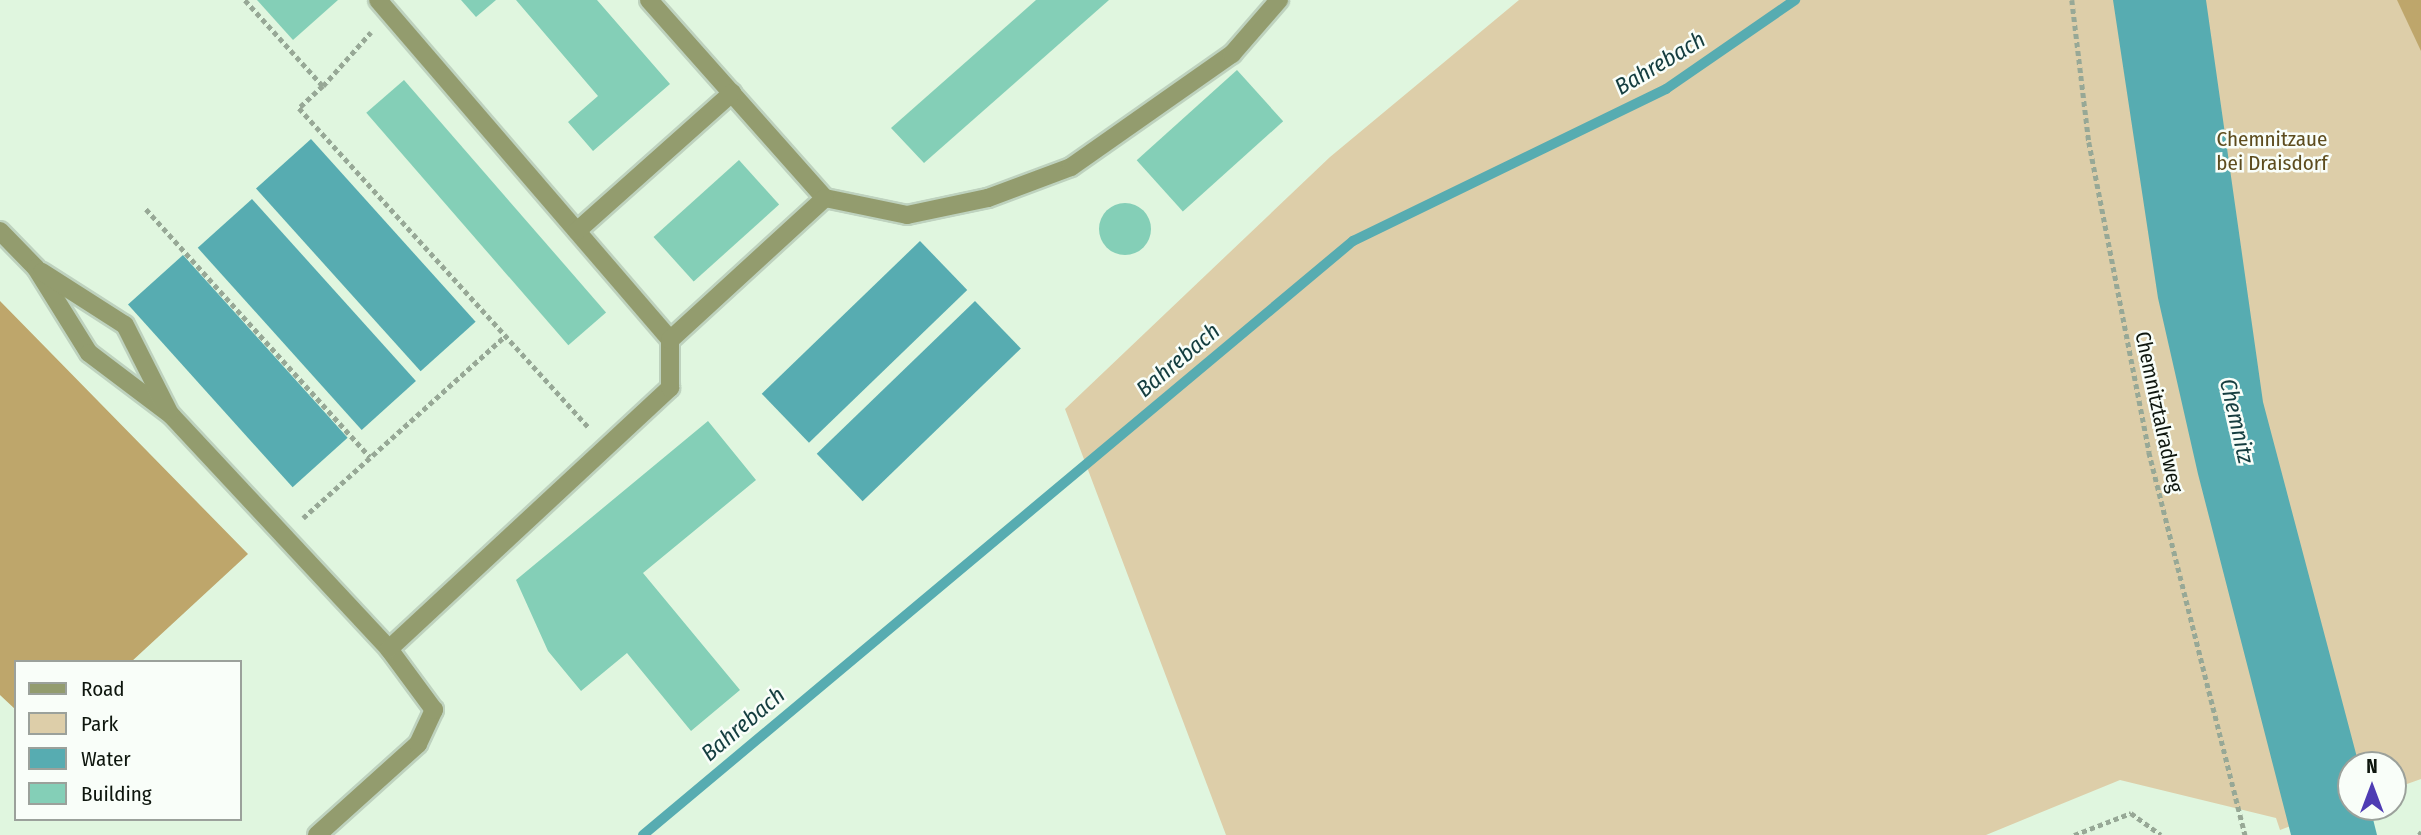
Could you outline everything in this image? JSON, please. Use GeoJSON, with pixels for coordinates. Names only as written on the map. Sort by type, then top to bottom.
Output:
{"type":"FeatureCollection","features":[{"type":"Feature","properties":{"kind":"lane"},"geometry":{"type":"LineString","coordinates":[[649,0],[825,198],[907,215],[988,198],[1071,167],[1232,54],[1279,0]]}},
{"type":"Feature","properties":{"kind":"lane"},"geometry":{"type":"LineString","coordinates":[[383,6],[670,340],[670,388],[389,649]]}},
{"type":"Feature","properties":{"kind":"lane"},"geometry":{"type":"LineString","coordinates":[[577,231],[732,93]]}},
{"type":"Feature","properties":{"kind":"lane"},"geometry":{"type":"LineString","coordinates":[[670,340],[825,198]]}},
{"type":"Feature","properties":{"kind":"lane"},"geometry":{"type":"LineString","coordinates":[[0,231],[36,268],[89,353],[171,415],[389,649],[434,710],[418,744],[317,835]]}},
{"type":"Feature","properties":{"kind":"lane"},"geometry":{"type":"LineString","coordinates":[[36,268],[125,325],[171,415]]}},
{"type":"Feature","properties":{"kind":"path"},"geometry":{"type":"LineString","coordinates":[[245,0],[323,86]]}},
{"type":"Feature","properties":{"kind":"path","name":"Chemnitztalradweg"},"geometry":{"type":"LineString","coordinates":[[2072,0],[2089,142],[2149,452],[2245,835]]}},
{"type":"Feature","properties":{"kind":"path"},"geometry":{"type":"LineString","coordinates":[[383,6],[323,86],[299,108],[606,447]]}},
{"type":"Feature","properties":{"kind":"path"},"geometry":{"type":"LineString","coordinates":[[146,209],[370,457]]}},
{"type":"Feature","properties":{"kind":"path"},"geometry":{"type":"LineString","coordinates":[[283,536],[505,336]]}},
{"type":"Feature","properties":{"kind":"path"},"geometry":{"type":"LineString","coordinates":[[2074,835],[2131,813],[2161,835]]}},
{"type":"Feature","properties":{"kind":"green space","name":"Chemnitzaue bei Draisdorf"},"geometry":{"type":"Polygon","coordinates":[[[1519,0],[2421,0],[2421,779],[2407,784],[2407,751],[2337,751],[2337,809],[2280,830],[2276,818],[2120,780],[1986,835],[1226,835],[1065,409],[1330,157],[1519,0]]]}},
{"type":"Feature","properties":{"kind":"shaded area"},"geometry":{"type":"Polygon","coordinates":[[[2397,0],[2421,0],[2421,51],[2397,0]]]}},
{"type":"Feature","properties":{"kind":"shaded area"},"geometry":{"type":"Polygon","coordinates":[[[0,301],[248,554],[133,660],[14,660],[14,708],[0,695],[0,301]]]}},
{"type":"Feature","properties":{"kind":"water","name":"Chemnitz"},"geometry":{"type":"Polygon","coordinates":[[[2113,0],[2206,0],[2263,402],[2355,751],[2337,751],[2337,821],[2374,821],[2377,835],[2291,835],[2198,474],[2158,298],[2113,0]]]}},
{"type":"Feature","properties":{"kind":"water"},"geometry":{"type":"Polygon","coordinates":[[[311,139],[476,322],[421,371],[256,189],[311,139]]]}},
{"type":"Feature","properties":{"kind":"water"},"geometry":{"type":"Polygon","coordinates":[[[252,199],[416,381],[362,430],[198,248],[252,199]]]}},
{"type":"Feature","properties":{"kind":"water"},"geometry":{"type":"Polygon","coordinates":[[[920,241],[967,290],[809,443],[762,394],[920,241]]]}},
{"type":"Feature","properties":{"kind":"water"},"geometry":{"type":"Polygon","coordinates":[[[183,255],[348,438],[293,487],[128,305],[183,255]]]}},
{"type":"Feature","properties":{"kind":"water"},"geometry":{"type":"Polygon","coordinates":[[[975,301],[1021,348],[863,501],[817,454],[975,301]]]}},
{"type":"Feature","properties":{"kind":"building"},"geometry":{"type":"Polygon","coordinates":[[[257,0],[338,0],[293,40],[257,0]]]}},
{"type":"Feature","properties":{"kind":"building"},"geometry":{"type":"Polygon","coordinates":[[[461,0],[496,0],[476,17],[461,0]]]}},
{"type":"Feature","properties":{"kind":"building"},"geometry":{"type":"Polygon","coordinates":[[[516,0],[597,0],[670,84],[593,151],[568,122],[598,96],[516,0]]]}},
{"type":"Feature","properties":{"kind":"building"},"geometry":{"type":"Polygon","coordinates":[[[1036,0],[1109,0],[924,163],[891,128],[1036,0]]]}},
{"type":"Feature","properties":{"kind":"building"},"geometry":{"type":"Polygon","coordinates":[[[1237,70],[1283,121],[1183,212],[1137,160],[1237,70]]]}},
{"type":"Feature","properties":{"kind":"building"},"geometry":{"type":"Polygon","coordinates":[[[404,80],[606,312],[568,345],[366,113],[404,80]]]}},
{"type":"Feature","properties":{"kind":"building"},"geometry":{"type":"Polygon","coordinates":[[[739,160],[779,205],[694,282],[654,237],[739,160]]]}},
{"type":"Feature","properties":{"kind":"building"},"geometry":{"type":"Polygon","coordinates":[[[1125,203],[1135,205],[1143,211],[1149,219],[1149,239],[1143,247],[1135,253],[1125,255],[1115,253],[1107,247],[1101,239],[1099,229],[1101,219],[1107,211],[1115,205],[1125,203]]]}},
{"type":"Feature","properties":{"kind":"building"},"geometry":{"type":"Polygon","coordinates":[[[708,421],[756,480],[643,573],[740,690],[691,731],[627,653],[581,691],[548,651],[516,580],[708,421]]]}},
{"type":"Feature","properties":{"kind":"waterway","name":"Bahrebach"},"geometry":{"type":"LineString","coordinates":[[643,835],[1353,241],[1666,89],[1795,0]]}}]}
